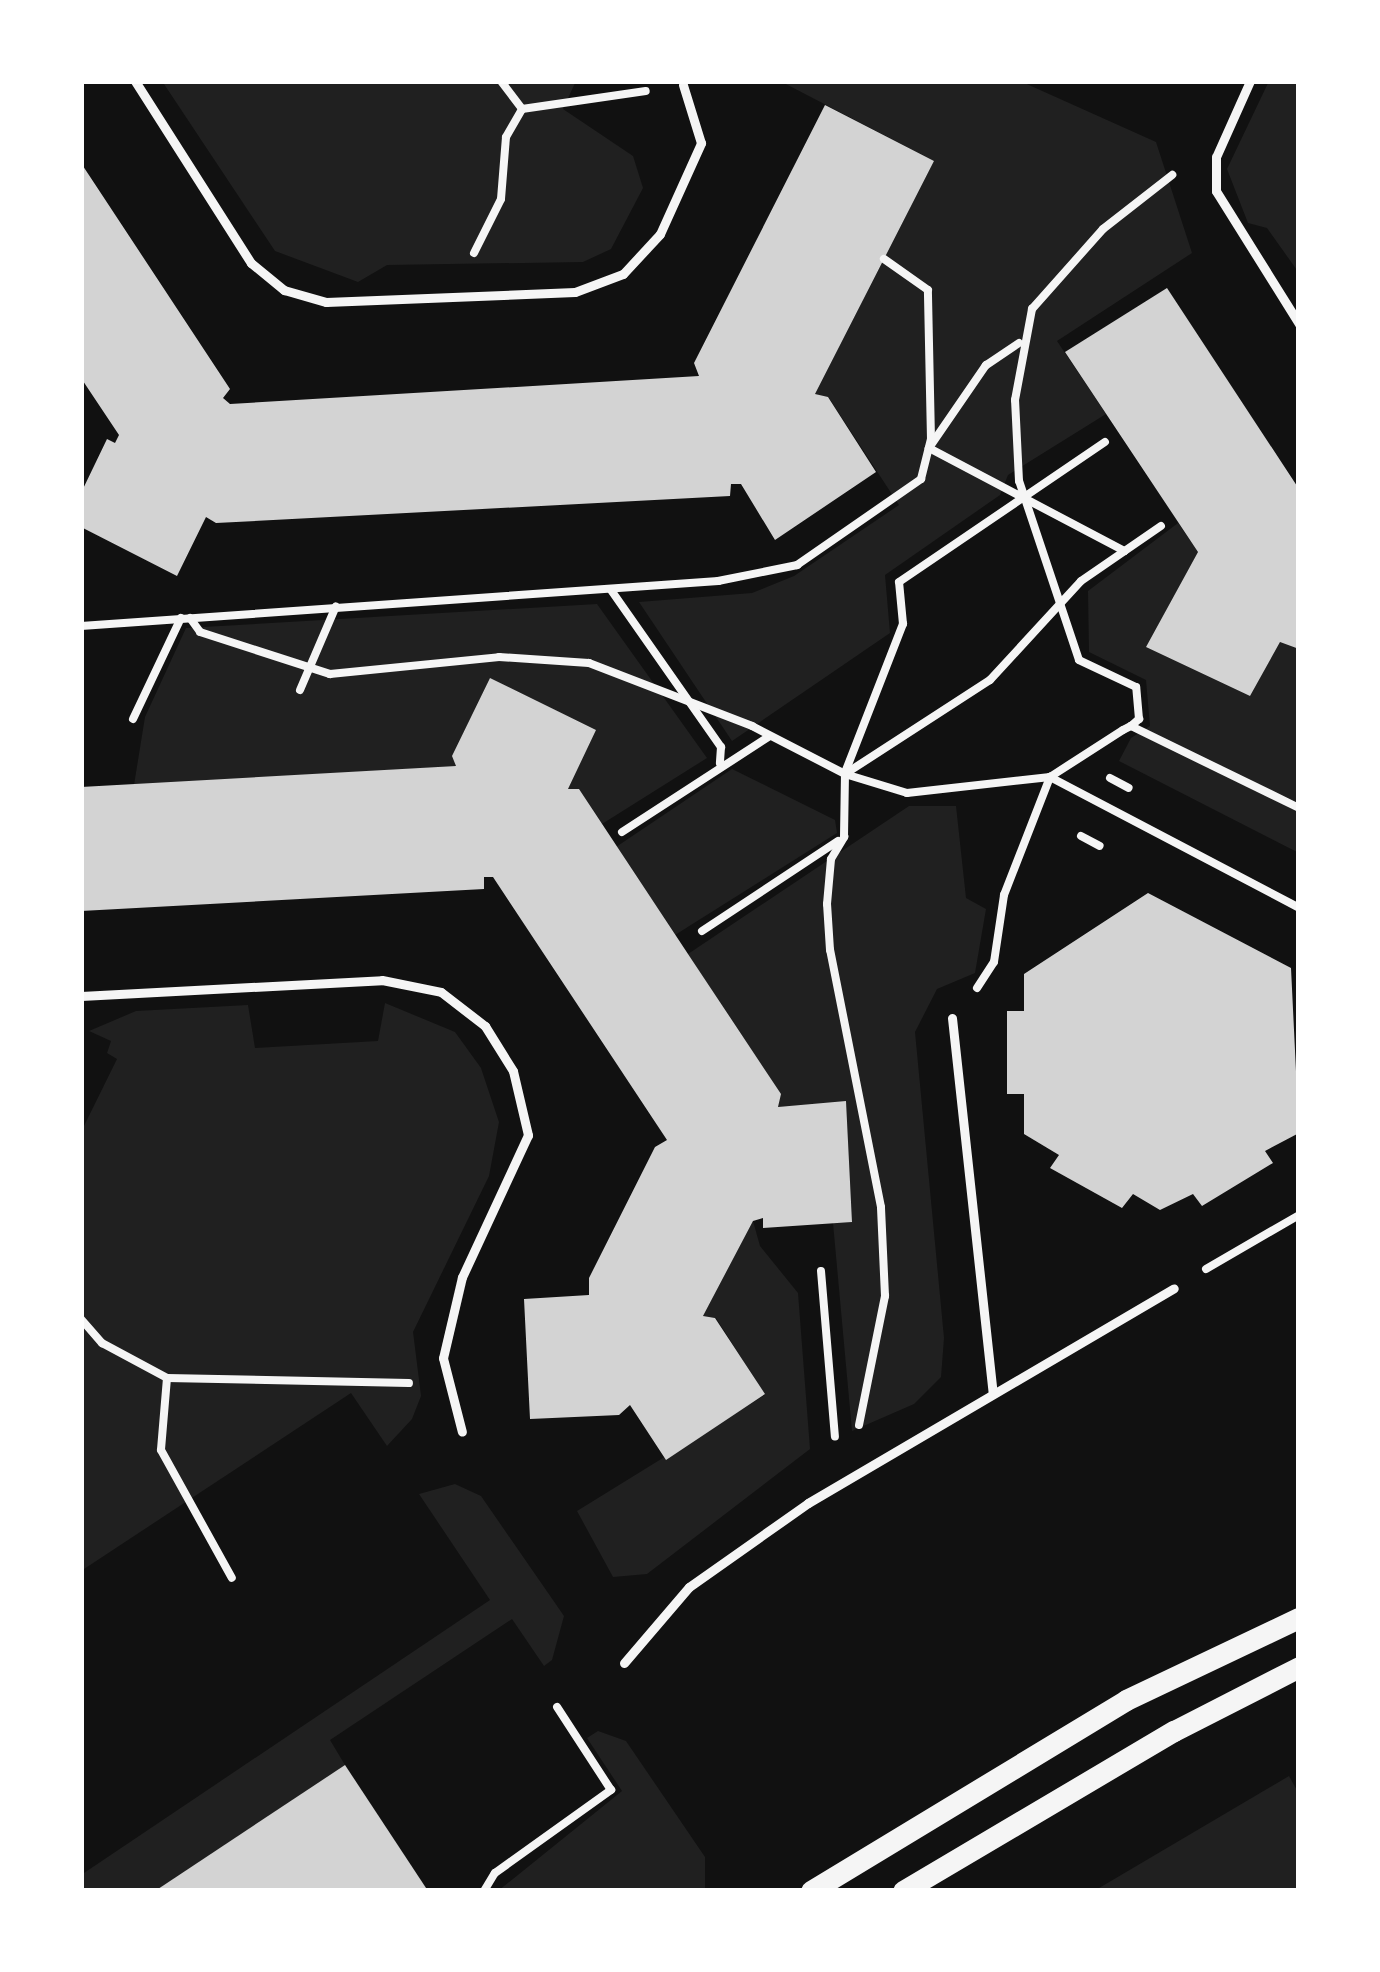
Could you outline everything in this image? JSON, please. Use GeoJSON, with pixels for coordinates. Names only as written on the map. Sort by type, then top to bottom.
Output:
{"type":"FeatureCollection","features":[{"type":"Feature","properties":{"kind":"street"},"geometry":{"type":"LineString","coordinates":[[812,1891],[1126,1700],[1299,1618]]}},
{"type":"Feature","properties":{"kind":"street"},"geometry":{"type":"LineString","coordinates":[[904,1891],[1174,1731],[1299,1667]]}},
{"type":"Feature","properties":{"kind":"lane"},"geometry":{"type":"LineString","coordinates":[[135,81],[251,263],[284,290],[326,302],[575,292],[623,274],[660,233],[700,143],[682,85]]}},
{"type":"Feature","properties":{"kind":"lane"},"geometry":{"type":"LineString","coordinates":[[1250,81],[1216,158],[1216,191],[1299,324]]}},
{"type":"Feature","properties":{"kind":"lane"},"geometry":{"type":"LineString","coordinates":[[81,997],[382,980],[441,992],[485,1026],[513,1071],[528,1136],[462,1277],[443,1358],[462,1432]]}},
{"type":"Feature","properties":{"kind":"lane"},"geometry":{"type":"LineString","coordinates":[[952,1018],[993,1394]]}},
{"type":"Feature","properties":{"kind":"lane"},"geometry":{"type":"LineString","coordinates":[[624,1663],[689,1587],[827,1491],[1174,1288]]}},
{"type":"Feature","properties":{"kind":"path"},"geometry":{"type":"LineString","coordinates":[[502,81],[522,109]]}},
{"type":"Feature","properties":{"kind":"path"},"geometry":{"type":"LineString","coordinates":[[522,109],[682,85]]}},
{"type":"Feature","properties":{"kind":"path"},"geometry":{"type":"LineString","coordinates":[[464,296],[500,199],[506,137],[522,109]]}},
{"type":"Feature","properties":{"kind":"path"},"geometry":{"type":"LineString","coordinates":[[186,617],[200,632],[308,669],[557,657],[628,673],[845,774],[907,793],[1050,777],[1139,719],[1136,686],[1079,661],[1024,497],[1015,400],[1020,342],[1058,273],[1103,230],[1173,174],[1216,158]]}},
{"type":"Feature","properties":{"kind":"path"},"geometry":{"type":"LineString","coordinates":[[81,626],[762,577],[797,565],[920,478],[928,448],[928,290],[884,259]]}},
{"type":"Feature","properties":{"kind":"path"},"geometry":{"type":"LineString","coordinates":[[928,448],[986,365],[1020,342]]}},
{"type":"Feature","properties":{"kind":"path"},"geometry":{"type":"LineString","coordinates":[[827,1491],[857,1432],[885,1295],[881,1208],[830,950],[831,859],[844,837],[845,774],[903,624],[899,581],[1105,442]]}},
{"type":"Feature","properties":{"kind":"path"},"geometry":{"type":"LineString","coordinates":[[928,448],[1124,551]]}},
{"type":"Feature","properties":{"kind":"path"},"geometry":{"type":"LineString","coordinates":[[845,774],[990,680],[1059,604],[1161,526]]}},
{"type":"Feature","properties":{"kind":"path"},"geometry":{"type":"LineString","coordinates":[[610,589],[721,747],[720,763]]}},
{"type":"Feature","properties":{"kind":"path"},"geometry":{"type":"LineString","coordinates":[[300,690],[336,606]]}},
{"type":"Feature","properties":{"kind":"path"},"geometry":{"type":"LineString","coordinates":[[133,719],[186,617]]}},
{"type":"Feature","properties":{"kind":"path"},"geometry":{"type":"LineString","coordinates":[[1127,728],[1299,808]]}},
{"type":"Feature","properties":{"kind":"path"},"geometry":{"type":"LineString","coordinates":[[622,832],[720,763],[770,736]]}},
{"type":"Feature","properties":{"kind":"path"},"geometry":{"type":"LineString","coordinates":[[1050,777],[1299,908]]}},
{"type":"Feature","properties":{"kind":"path"},"geometry":{"type":"LineString","coordinates":[[952,1018],[994,962],[1004,896],[1050,777]]}},
{"type":"Feature","properties":{"kind":"path"},"geometry":{"type":"LineString","coordinates":[[1110,778],[1129,788]]}},
{"type":"Feature","properties":{"kind":"path"},"geometry":{"type":"LineString","coordinates":[[1081,836],[1100,846]]}},
{"type":"Feature","properties":{"kind":"path"},"geometry":{"type":"LineString","coordinates":[[702,931],[844,837]]}},
{"type":"Feature","properties":{"kind":"path"},"geometry":{"type":"LineString","coordinates":[[1174,1288],[1299,1216]]}},
{"type":"Feature","properties":{"kind":"path"},"geometry":{"type":"LineString","coordinates":[[821,1270],[836,1443],[827,1491]]}},
{"type":"Feature","properties":{"kind":"path"},"geometry":{"type":"LineString","coordinates":[[81,1319],[102,1343],[166,1378],[416,1383],[443,1358]]}},
{"type":"Feature","properties":{"kind":"path"},"geometry":{"type":"LineString","coordinates":[[166,1378],[161,1450],[232,1578]]}},
{"type":"Feature","properties":{"kind":"path"},"geometry":{"type":"LineString","coordinates":[[484,1891],[495,1873],[611,1790],[557,1707]]}},
{"type":"Feature","properties":{"kind":"shaded area"},"geometry":{"type":"Polygon","coordinates":[[[162,81],[576,81],[563,109],[633,156],[643,188],[611,249],[583,262],[387,265],[358,282],[275,251],[162,81]]]}},
{"type":"Feature","properties":{"kind":"shaded area"},"geometry":{"type":"Polygon","coordinates":[[[780,81],[1020,81],[1156,142],[1192,253],[1057,341],[1106,414],[1008,475],[1000,495],[885,575],[890,633],[732,741],[639,602],[752,593],[794,576],[899,505],[829,398],[815,394],[934,161],[780,81]]]}},
{"type":"Feature","properties":{"kind":"shaded area"},"geometry":{"type":"Polygon","coordinates":[[[1269,81],[1299,81],[1299,273],[1267,228],[1248,223],[1227,169],[1269,81]]]}},
{"type":"Feature","properties":{"kind":"shaded area"},"geometry":{"type":"Polygon","coordinates":[[[1178,523],[1198,552],[1146,647],[1250,696],[1280,642],[1299,649],[1299,853],[1119,761],[1131,738],[1150,726],[1146,680],[1089,652],[1088,591],[1178,523]]]}},
{"type":"Feature","properties":{"kind":"shaded area"},"geometry":{"type":"Polygon","coordinates":[[[597,604],[707,758],[602,824],[568,789],[595,730],[490,678],[453,755],[456,766],[134,785],[145,717],[186,628],[597,604]]]}},
{"type":"Feature","properties":{"kind":"shaded area"},"geometry":{"type":"Polygon","coordinates":[[[732,769],[835,820],[837,833],[675,935],[616,847],[732,769]]]}},
{"type":"Feature","properties":{"kind":"shaded area"},"geometry":{"type":"Polygon","coordinates":[[[909,806],[956,806],[966,898],[986,909],[975,973],[937,989],[915,1032],[944,1338],[941,1377],[914,1404],[852,1431],[833,1223],[852,1222],[846,1102],[778,1107],[780,1094],[688,954],[909,806]]]}},
{"type":"Feature","properties":{"kind":"shaded area"},"geometry":{"type":"Polygon","coordinates":[[[385,1003],[455,1032],[481,1068],[499,1122],[489,1176],[413,1332],[421,1396],[412,1419],[387,1446],[351,1393],[81,1571],[81,1132],[117,1059],[107,1053],[111,1041],[89,1031],[136,1011],[248,1005],[255,1048],[378,1041],[385,1003]]]}},
{"type":"Feature","properties":{"kind":"shaded area"},"geometry":{"type":"Polygon","coordinates":[[[753,1221],[760,1246],[798,1293],[810,1449],[647,1574],[613,1577],[577,1511],[765,1395],[716,1318],[703,1316],[753,1221]]]}},
{"type":"Feature","properties":{"kind":"shaded area"},"geometry":{"type":"Polygon","coordinates":[[[455,1484],[481,1496],[564,1616],[552,1660],[544,1666],[512,1619],[330,1740],[345,1765],[155,1891],[81,1891],[81,1875],[490,1600],[419,1494],[455,1484]]]}},
{"type":"Feature","properties":{"kind":"shaded area"},"geometry":{"type":"Polygon","coordinates":[[[598,1731],[626,1741],[705,1857],[705,1891],[498,1891],[622,1791],[587,1738],[598,1731]]]}},
{"type":"Feature","properties":{"kind":"shaded area"},"geometry":{"type":"Polygon","coordinates":[[[1289,1776],[1299,1794],[1299,1891],[1094,1891],[1289,1776]]]}},
{"type":"Feature","properties":{"kind":"building"},"geometry":{"type":"Polygon","coordinates":[[[825,105],[934,161],[815,394],[828,397],[876,472],[775,540],[741,484],[731,484],[730,496],[216,523],[206,517],[177,576],[81,527],[81,493],[107,439],[115,443],[119,435],[81,378],[81,163],[230,389],[223,398],[230,404],[699,376],[694,363],[825,105]]]}},
{"type":"Feature","properties":{"kind":"building"},"geometry":{"type":"Polygon","coordinates":[[[1167,288],[1299,489],[1299,649],[1280,642],[1250,696],[1146,647],[1198,552],[1065,352],[1167,288]]]}},
{"type":"Feature","properties":{"kind":"building"},"geometry":{"type":"Polygon","coordinates":[[[490,678],[596,730],[568,789],[579,789],[781,1094],[778,1107],[846,1101],[852,1222],[763,1228],[763,1218],[753,1221],[703,1316],[715,1318],[765,1394],[666,1460],[630,1405],[619,1415],[530,1419],[524,1299],[589,1295],[589,1278],[655,1147],[667,1140],[493,877],[484,877],[484,889],[81,911],[81,787],[456,766],[452,756],[490,678]]]}},
{"type":"Feature","properties":{"kind":"building"},"geometry":{"type":"Polygon","coordinates":[[[1148,893],[1291,968],[1299,1133],[1265,1151],[1273,1163],[1202,1206],[1193,1194],[1160,1210],[1133,1194],[1122,1208],[1050,1168],[1059,1155],[1024,1134],[1024,1094],[1007,1094],[1007,1011],[1024,1011],[1024,974],[1148,893]]]}},
{"type":"Feature","properties":{"kind":"building"},"geometry":{"type":"Polygon","coordinates":[[[345,1765],[428,1891],[155,1891],[345,1765]]]}}]}
